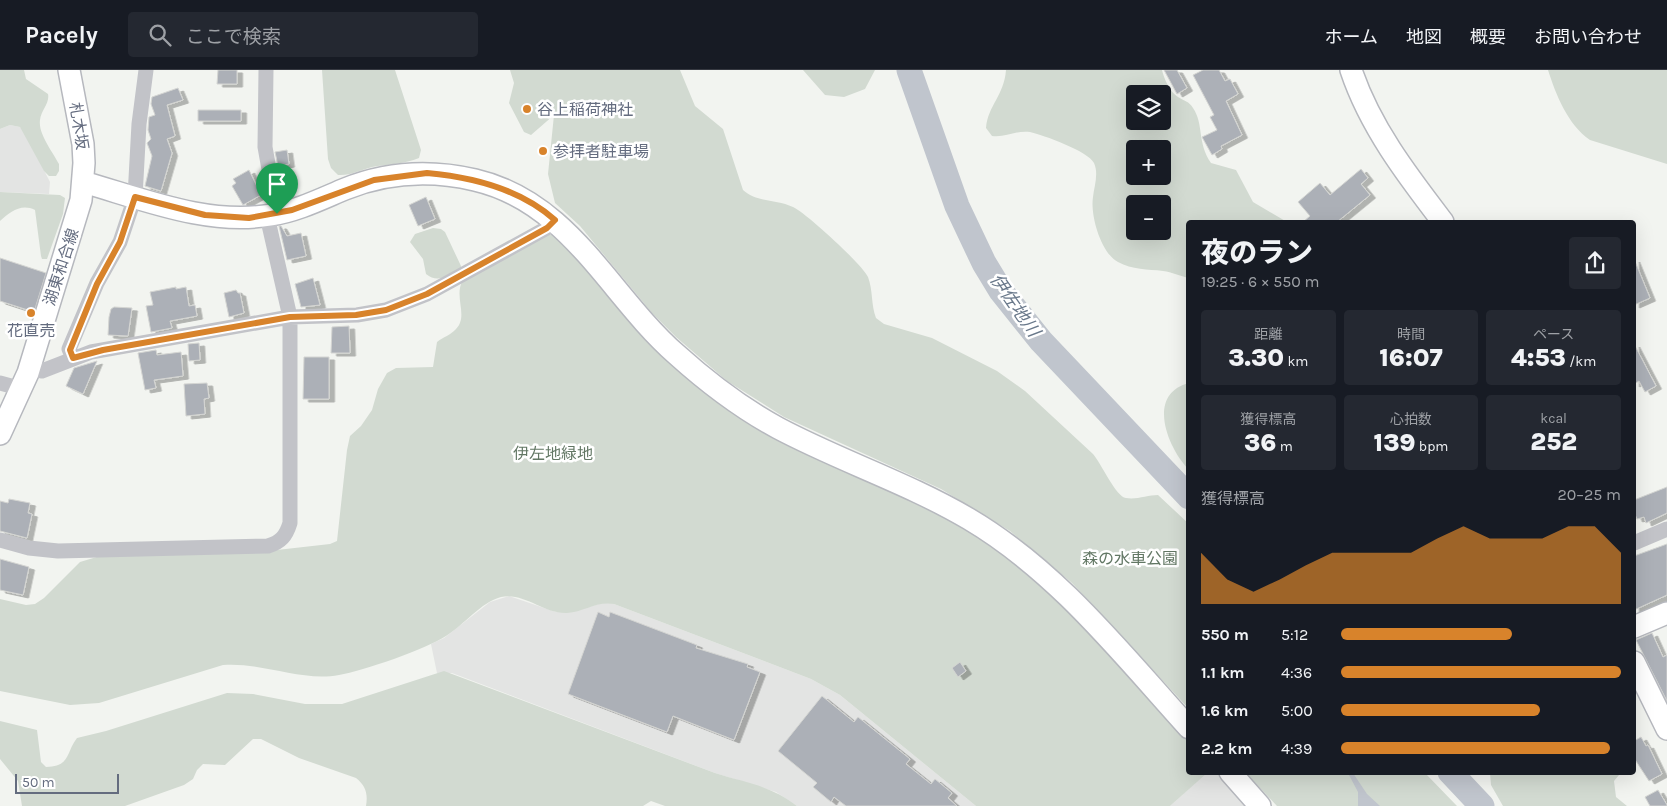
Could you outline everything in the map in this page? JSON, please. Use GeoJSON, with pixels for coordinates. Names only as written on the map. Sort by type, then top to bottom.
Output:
{"type":"FeatureCollection","features":[{"type":"Feature","properties":{"kind":"street","name":"札木坂"},"geometry":{"type":"LineString","coordinates":[[68,70],[83,144],[84,182]]}},
{"type":"Feature","properties":{"kind":"street"},"geometry":{"type":"LineString","coordinates":[[73,358],[70,350],[97,284],[120,242],[135,197],[139,124],[146,70]]}},
{"type":"Feature","properties":{"kind":"street"},"geometry":{"type":"LineString","coordinates":[[0,540],[43,550],[72,552],[268,546],[279,542],[286,534],[290,523],[290,317],[272,215],[265,146],[266,70]]}},
{"type":"Feature","properties":{"kind":"street"},"geometry":{"type":"LineString","coordinates":[[1351,70],[1381,135],[1442,220]]}},
{"type":"Feature","properties":{"kind":"street"},"geometry":{"type":"LineString","coordinates":[[84,182],[205,215],[227,218],[272,215],[313,203],[374,180],[427,173],[480,181],[505,190],[529,202],[555,220],[577,241],[643,322],[693,369],[741,405],[778,428],[935,500],[1003,541],[1063,592],[1186,725]]}},
{"type":"Feature","properties":{"kind":"street","name":"湖東和合線"},"geometry":{"type":"LineString","coordinates":[[0,434],[22,388],[29,367],[77,218],[84,182]]}},
{"type":"Feature","properties":{"kind":"street"},"geometry":{"type":"LineString","coordinates":[[29,367],[42,371],[73,358],[103,350],[290,317],[356,315],[400,306],[427,294],[547,228],[555,220]]}},
{"type":"Feature","properties":{"kind":"street"},"geometry":{"type":"LineString","coordinates":[[0,382],[22,388]]}},
{"type":"Feature","properties":{"kind":"street"},"geometry":{"type":"LineString","coordinates":[[1636,542],[1667,530]]}},
{"type":"Feature","properties":{"kind":"street"},"geometry":{"type":"LineString","coordinates":[[1636,626],[1667,613]]}},
{"type":"Feature","properties":{"kind":"street"},"geometry":{"type":"LineString","coordinates":[[1636,666],[1667,729]]}},
{"type":"Feature","properties":{"kind":"street"},"geometry":{"type":"LineString","coordinates":[[1233,775],[1260,806]]}},
{"type":"Feature","properties":{"kind":"shaded area"},"geometry":{"type":"Polygon","coordinates":[[[10,125],[20,127],[24,131],[50,182],[49,194],[0,192],[0,129],[10,125]]]}},
{"type":"Feature","properties":{"kind":"shaded area"},"geometry":{"type":"Polygon","coordinates":[[[509,596],[556,612],[579,610],[605,602],[614,604],[811,679],[840,695],[976,806],[797,806],[776,792],[715,773],[452,673],[437,673],[431,644],[444,638],[490,602],[509,596]]]}},
{"type":"Feature","properties":{"kind":"shaded area"},"geometry":{"type":"Polygon","coordinates":[[[1204,775],[1219,775],[1248,806],[1170,806],[1204,775]]]}},
{"type":"Feature","properties":{"kind":"shaded area"},"geometry":{"type":"Polygon","coordinates":[[[1349,775],[1354,775],[1367,794],[1380,806],[1358,806],[1358,792],[1349,775]]]}},
{"type":"Feature","properties":{"kind":"green space"},"geometry":{"type":"Polygon","coordinates":[[[0,70],[24,70],[26,79],[48,94],[40,125],[41,131],[59,164],[59,171],[56,176],[49,176],[44,171],[20,127],[10,125],[0,129],[0,70]]]}},
{"type":"Feature","properties":{"kind":"green space"},"geometry":{"type":"Polygon","coordinates":[[[322,70],[395,70],[421,150],[419,158],[402,163],[372,167],[347,175],[338,175],[331,168],[328,159],[322,70]]]}},
{"type":"Feature","properties":{"kind":"green space","name":"森の水車公園"},"geometry":{"type":"Polygon","coordinates":[[[510,70],[680,70],[695,106],[723,129],[743,190],[755,197],[793,207],[833,239],[868,277],[876,318],[884,324],[932,338],[997,371],[1025,391],[1093,454],[1113,486],[1122,496],[1134,498],[1158,495],[1186,521],[1186,706],[1072,583],[1010,531],[941,489],[784,417],[727,381],[676,337],[652,313],[580,226],[555,203],[548,174],[554,115],[531,135],[524,132],[509,103],[514,83],[510,70]]]}},
{"type":"Feature","properties":{"kind":"green space"},"geometry":{"type":"Polygon","coordinates":[[[803,70],[875,70],[865,89],[844,97],[825,95],[803,70]]]}},
{"type":"Feature","properties":{"kind":"green space"},"geometry":{"type":"Polygon","coordinates":[[[1006,70],[1162,70],[1168,85],[1126,85],[1126,130],[1171,130],[1171,90],[1193,108],[1204,148],[1211,163],[1236,170],[1253,202],[1284,220],[1186,220],[1186,277],[1123,265],[1106,251],[1095,223],[1093,197],[1096,172],[1094,163],[1090,158],[1065,144],[1030,132],[992,136],[986,128],[987,120],[1005,79],[1006,70]]]}},
{"type":"Feature","properties":{"kind":"green space"},"geometry":{"type":"Polygon","coordinates":[[[1548,70],[1667,70],[1667,164],[1590,140],[1582,134],[1564,109],[1548,70]]]}},
{"type":"Feature","properties":{"kind":"green space"},"geometry":{"type":"Polygon","coordinates":[[[0,192],[60,195],[65,198],[63,214],[47,259],[42,259],[41,256],[35,210],[20,208],[0,221],[0,192]]]}},
{"type":"Feature","properties":{"kind":"green space"},"geometry":{"type":"Polygon","coordinates":[[[433,228],[441,229],[445,232],[461,266],[461,269],[448,276],[439,278],[430,277],[426,274],[423,259],[410,242],[415,234],[433,228]]]}},
{"type":"Feature","properties":{"kind":"green space","name":"伊左地緑地"},"geometry":{"type":"Polygon","coordinates":[[[554,234],[564,241],[661,353],[965,527],[1028,572],[1084,627],[1186,738],[1186,775],[1205,775],[1170,806],[976,806],[840,695],[811,679],[614,604],[601,604],[567,613],[550,610],[526,600],[509,596],[501,597],[486,604],[453,631],[437,641],[410,653],[350,673],[310,676],[252,666],[223,665],[99,703],[70,705],[0,691],[0,599],[26,605],[35,604],[44,598],[80,562],[100,556],[268,551],[330,544],[337,541],[350,436],[361,426],[372,410],[378,389],[387,373],[396,368],[433,367],[437,342],[454,331],[460,324],[460,286],[463,280],[544,236],[554,234]]]}},
{"type":"Feature","properties":{"kind":"green space"},"geometry":{"type":"Polygon","coordinates":[[[1186,384],[1186,466],[1174,448],[1165,422],[1164,409],[1168,398],[1176,389],[1186,384]]]}},
{"type":"Feature","properties":{"kind":"green space"},"geometry":{"type":"Polygon","coordinates":[[[444,671],[715,773],[767,789],[797,806],[665,806],[651,801],[643,806],[366,806],[366,790],[356,778],[299,758],[261,739],[253,739],[225,765],[203,764],[197,770],[193,779],[184,785],[125,806],[22,806],[18,781],[0,759],[0,721],[37,730],[41,762],[46,767],[64,762],[77,738],[106,731],[227,693],[253,694],[305,704],[342,704],[444,671]]]}},
{"type":"Feature","properties":{"kind":"green space"},"geometry":{"type":"Polygon","coordinates":[[[1248,775],[1427,775],[1457,806],[1277,806],[1248,775]]]}},
{"type":"Feature","properties":{"kind":"green space"},"geometry":{"type":"Polygon","coordinates":[[[1490,775],[1619,775],[1614,781],[1616,797],[1627,806],[1503,806],[1491,785],[1490,775]]]}},
{"type":"Feature","properties":{"kind":"building"},"geometry":{"type":"Polygon","coordinates":[[[218,70],[237,70],[237,84],[217,84],[218,70]]]}},
{"type":"Feature","properties":{"kind":"building"},"geometry":{"type":"Polygon","coordinates":[[[1164,70],[1177,70],[1187,88],[1177,94],[1164,70]]]}},
{"type":"Feature","properties":{"kind":"building"},"geometry":{"type":"Polygon","coordinates":[[[1203,70],[1219,70],[1225,81],[1230,79],[1238,94],[1226,101],[1242,135],[1221,146],[1222,149],[1212,155],[1202,137],[1217,130],[1210,117],[1214,115],[1193,75],[1203,70]]]}},
{"type":"Feature","properties":{"kind":"building"},"geometry":{"type":"Polygon","coordinates":[[[178,88],[183,100],[167,105],[175,136],[167,139],[172,153],[161,191],[145,186],[152,156],[147,143],[151,139],[148,130],[149,117],[155,115],[151,104],[152,97],[178,88]]]}},
{"type":"Feature","properties":{"kind":"building"},"geometry":{"type":"Polygon","coordinates":[[[198,110],[241,110],[241,121],[198,121],[198,110]]]}},
{"type":"Feature","properties":{"kind":"building"},"geometry":{"type":"Polygon","coordinates":[[[287,150],[289,164],[278,166],[275,152],[287,150]]]}},
{"type":"Feature","properties":{"kind":"building"},"geometry":{"type":"Polygon","coordinates":[[[1361,169],[1368,178],[1361,184],[1370,195],[1339,220],[1305,220],[1310,216],[1298,202],[1320,183],[1330,195],[1361,169]]]}},
{"type":"Feature","properties":{"kind":"building"},"geometry":{"type":"Polygon","coordinates":[[[249,170],[261,195],[243,205],[232,186],[236,183],[233,179],[249,170]]]}},
{"type":"Feature","properties":{"kind":"building"},"geometry":{"type":"Polygon","coordinates":[[[426,197],[435,219],[418,226],[409,205],[426,197]]]}},
{"type":"Feature","properties":{"kind":"building"},"geometry":{"type":"Polygon","coordinates":[[[279,226],[281,226],[287,236],[301,233],[306,256],[287,260],[279,226]]]}},
{"type":"Feature","properties":{"kind":"building"},"geometry":{"type":"Polygon","coordinates":[[[0,258],[46,273],[34,312],[0,301],[0,258]]]}},
{"type":"Feature","properties":{"kind":"building"},"geometry":{"type":"Polygon","coordinates":[[[1636,264],[1650,298],[1636,304],[1636,264]]]}},
{"type":"Feature","properties":{"kind":"building"},"geometry":{"type":"Polygon","coordinates":[[[313,278],[320,305],[301,307],[295,284],[313,278]]]}},
{"type":"Feature","properties":{"kind":"building"},"geometry":{"type":"Polygon","coordinates":[[[176,287],[176,289],[186,287],[189,306],[195,305],[197,316],[170,321],[172,328],[151,332],[146,306],[153,305],[150,292],[176,287]]]}},
{"type":"Feature","properties":{"kind":"building"},"geometry":{"type":"Polygon","coordinates":[[[236,290],[240,293],[244,313],[229,317],[224,293],[236,290]]]}},
{"type":"Feature","properties":{"kind":"building"},"geometry":{"type":"Polygon","coordinates":[[[114,307],[132,308],[128,336],[108,335],[109,317],[111,309],[114,307]]]}},
{"type":"Feature","properties":{"kind":"building"},"geometry":{"type":"Polygon","coordinates":[[[349,326],[350,353],[331,353],[332,327],[349,326]]]}},
{"type":"Feature","properties":{"kind":"building"},"geometry":{"type":"Polygon","coordinates":[[[199,343],[200,360],[189,361],[188,344],[199,343]]]}},
{"type":"Feature","properties":{"kind":"building"},"geometry":{"type":"Polygon","coordinates":[[[1636,348],[1656,386],[1645,392],[1639,381],[1636,383],[1636,348]]]}},
{"type":"Feature","properties":{"kind":"building"},"geometry":{"type":"Polygon","coordinates":[[[156,350],[157,355],[181,352],[183,376],[154,380],[156,388],[145,390],[138,353],[156,350]]]}},
{"type":"Feature","properties":{"kind":"building"},"geometry":{"type":"Polygon","coordinates":[[[304,357],[329,357],[329,399],[303,399],[304,357]]]}},
{"type":"Feature","properties":{"kind":"building"},"geometry":{"type":"Polygon","coordinates":[[[97,361],[83,394],[66,386],[74,368],[97,361]]]}},
{"type":"Feature","properties":{"kind":"building"},"geometry":{"type":"Polygon","coordinates":[[[207,383],[209,398],[204,399],[205,414],[186,416],[184,384],[207,383]]]}},
{"type":"Feature","properties":{"kind":"building"},"geometry":{"type":"Polygon","coordinates":[[[1667,487],[1667,513],[1646,523],[1644,517],[1637,519],[1636,499],[1667,487]]]}},
{"type":"Feature","properties":{"kind":"building"},"geometry":{"type":"Polygon","coordinates":[[[9,499],[30,503],[28,513],[32,514],[27,538],[0,531],[0,501],[8,503],[9,499]]]}},
{"type":"Feature","properties":{"kind":"building"},"geometry":{"type":"Polygon","coordinates":[[[1667,544],[1667,595],[1636,609],[1636,555],[1667,544]]]}},
{"type":"Feature","properties":{"kind":"building"},"geometry":{"type":"Polygon","coordinates":[[[0,559],[29,567],[23,595],[0,590],[0,559]]]}},
{"type":"Feature","properties":{"kind":"building"},"geometry":{"type":"Polygon","coordinates":[[[598,612],[609,617],[610,612],[697,645],[696,648],[748,664],[747,667],[760,672],[734,740],[673,716],[667,732],[568,694],[598,612]]]}},
{"type":"Feature","properties":{"kind":"building"},"geometry":{"type":"Polygon","coordinates":[[[1652,633],[1663,657],[1667,655],[1667,701],[1636,640],[1652,633]]]}},
{"type":"Feature","properties":{"kind":"building"},"geometry":{"type":"Polygon","coordinates":[[[960,662],[966,671],[958,677],[952,668],[960,662]]]}},
{"type":"Feature","properties":{"kind":"building"},"geometry":{"type":"Polygon","coordinates":[[[822,696],[854,722],[858,717],[910,759],[906,764],[931,784],[935,779],[952,793],[948,798],[957,806],[846,806],[834,797],[831,802],[813,787],[817,783],[778,751],[822,696]]]}},
{"type":"Feature","properties":{"kind":"building"},"geometry":{"type":"Polygon","coordinates":[[[1641,737],[1646,746],[1648,745],[1662,774],[1649,781],[1636,761],[1636,740],[1641,737]]]}},
{"type":"Feature","properties":{"kind":"building"},"geometry":{"type":"Polygon","coordinates":[[[1658,790],[1667,806],[1650,806],[1645,797],[1658,790]]]}},
{"type":"Feature","properties":{"kind":"waterway","name":"伊佐地川"},"geometry":{"type":"LineString","coordinates":[[909,70],[957,206],[984,263],[1001,291],[1041,341],[1186,494]]}},
{"type":"Feature","properties":{"kind":"waterway","name":"伊佐地川"},"geometry":{"type":"LineString","coordinates":[[1453,775],[1482,806]]}},
{"type":"Feature","properties":{"kind":"place","name":"谷上稲荷神社"},"geometry":{"type":"Point","coordinates":[527,109]}},
{"type":"Feature","properties":{"kind":"place","name":"参拝者駐車場"},"geometry":{"type":"Point","coordinates":[543,151]}},
{"type":"Feature","properties":{"kind":"place","name":"花直売"},"geometry":{"type":"Point","coordinates":[31,313]}},
{"type":"Feature","properties":{"kind":"route"},"geometry":{"type":"LineString","coordinates":[[427,173],[453,175],[480,181],[505,190],[529,202],[555,220],[547,228],[414,301],[400,306],[356,315],[290,317],[91,352],[73,358],[70,350],[97,284],[120,242],[135,197],[205,215],[227,218],[249,218],[277,214],[313,203],[348,188],[374,180],[400,175],[427,173]]}}]}
